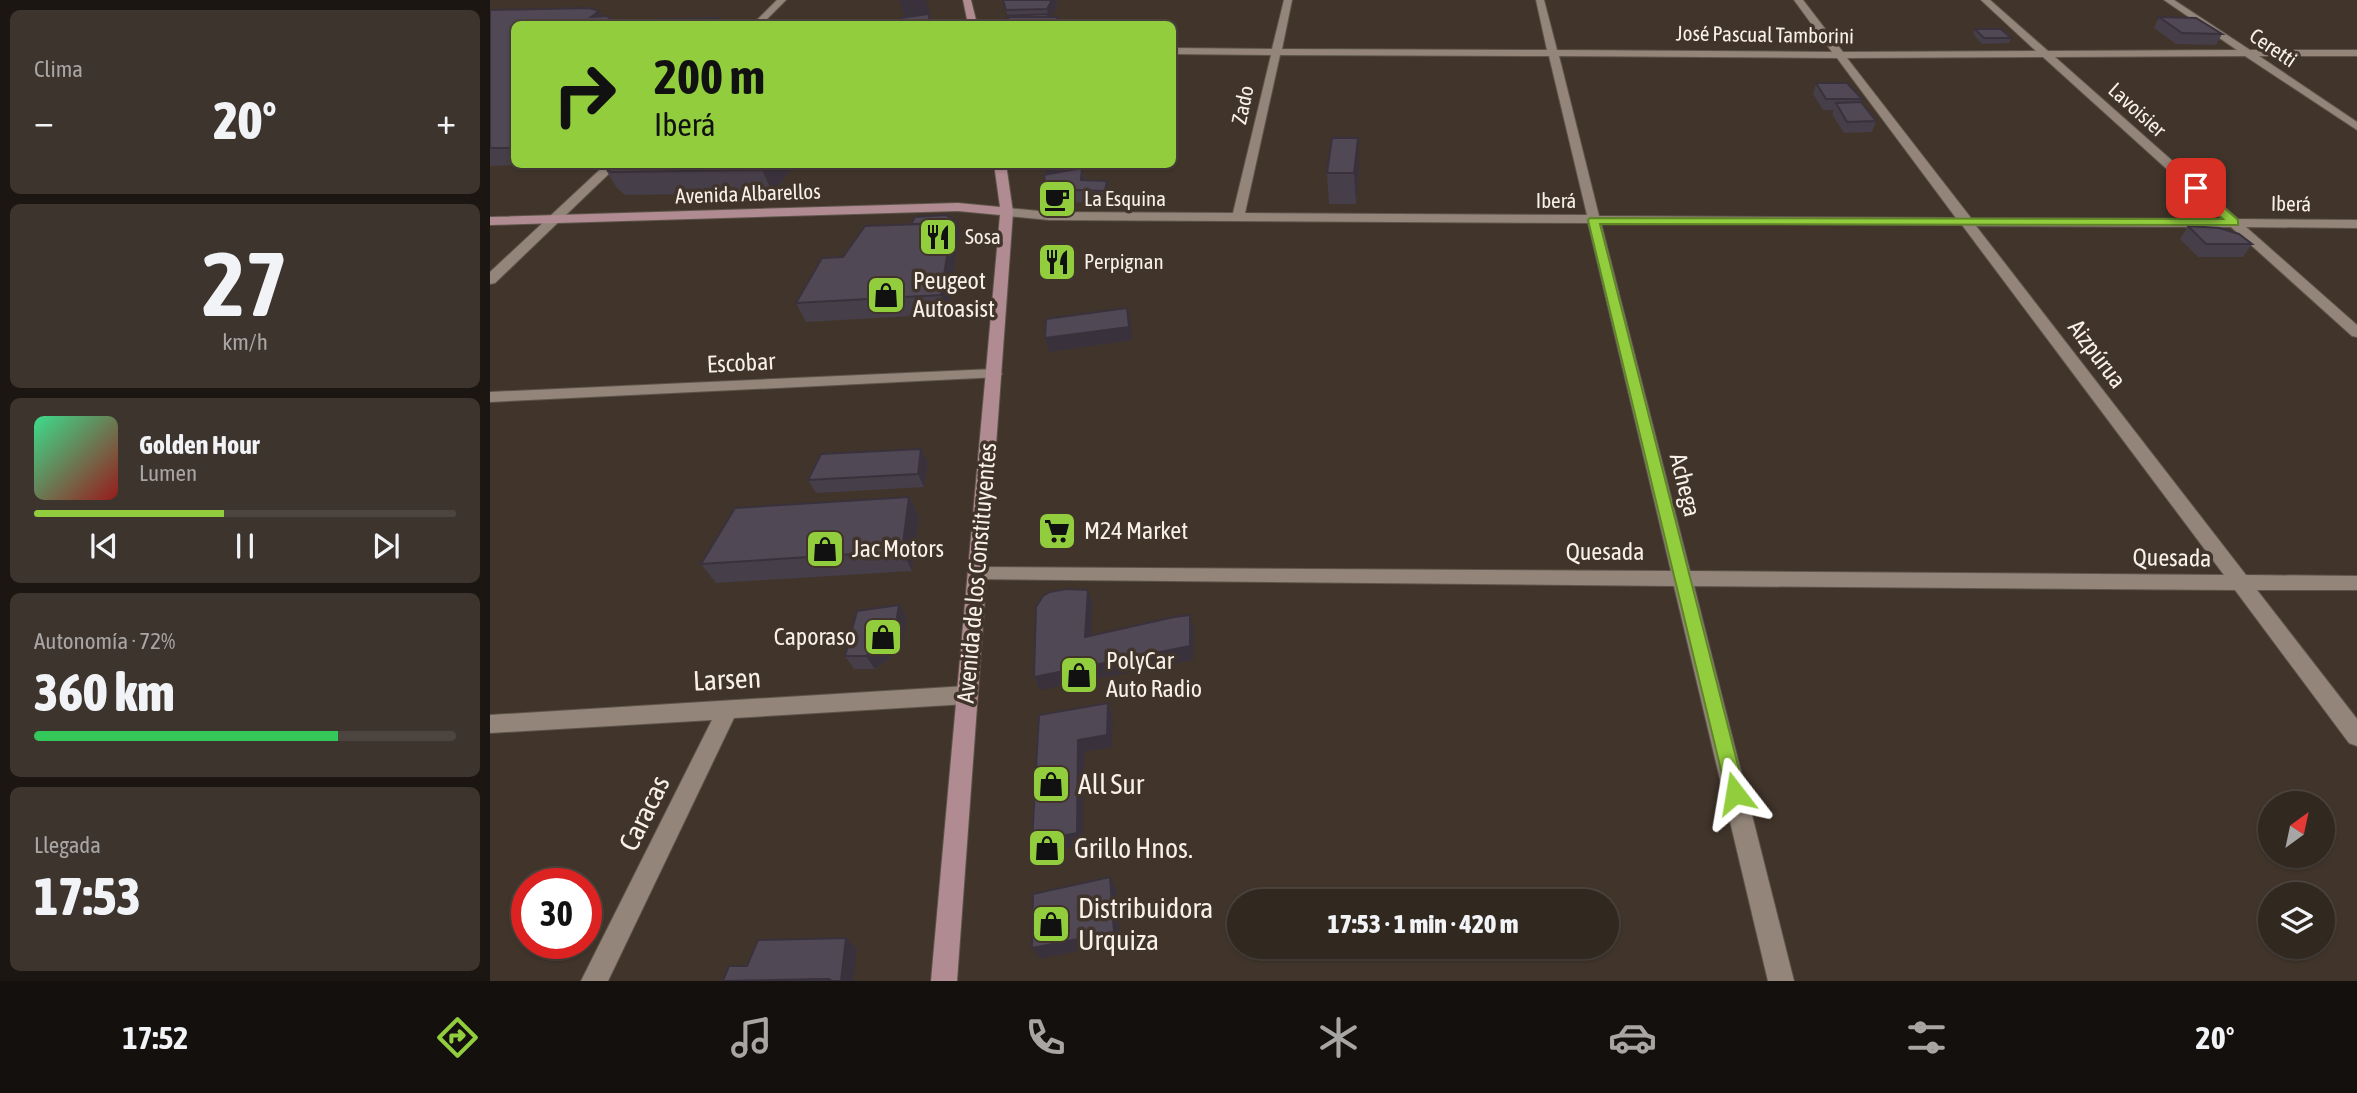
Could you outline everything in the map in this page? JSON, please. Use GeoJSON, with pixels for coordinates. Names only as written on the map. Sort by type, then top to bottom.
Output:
{"type":"FeatureCollection","features":[{"type":"Feature","properties":{"kind":"main road"},"geometry":{"type":"LineString","coordinates":[[967,0],[972,21]]}},
{"type":"Feature","properties":{"kind":"main road","name":"Avenida de los Constituyentes"},"geometry":{"type":"LineString","coordinates":[[944,981],[1007,212],[1001,168]]}},
{"type":"Feature","properties":{"kind":"main road","name":"Avenida Albarellos"},"geometry":{"type":"LineString","coordinates":[[490,221],[958,207],[1007,212]]}},
{"type":"Feature","properties":{"kind":"street"},"geometry":{"type":"LineString","coordinates":[[760,21],[782,0]]}},
{"type":"Feature","properties":{"kind":"street","name":"Zado"},"geometry":{"type":"LineString","coordinates":[[1238,218],[1288,0]]}},
{"type":"Feature","properties":{"kind":"street","name":"Achega"},"geometry":{"type":"LineString","coordinates":[[1539,0],[1781,981]]}},
{"type":"Feature","properties":{"kind":"street","name":"Aizpúrua"},"geometry":{"type":"LineString","coordinates":[[1798,0],[2357,736]]}},
{"type":"Feature","properties":{"kind":"street","name":"Lavoisier"},"geometry":{"type":"LineString","coordinates":[[1986,0],[2357,333]]}},
{"type":"Feature","properties":{"kind":"street","name":"Ceretti"},"geometry":{"type":"LineString","coordinates":[[2168,0],[2357,127]]}},
{"type":"Feature","properties":{"kind":"street","name":"José Pascual Tamborini"},"geometry":{"type":"LineString","coordinates":[[1176,51],[1839,55],[2044,52],[2357,53]]}},
{"type":"Feature","properties":{"kind":"street"},"geometry":{"type":"LineString","coordinates":[[490,279],[609,168]]}},
{"type":"Feature","properties":{"kind":"street","name":"Iberá"},"geometry":{"type":"LineString","coordinates":[[1007,212],[1049,216],[1238,218],[2357,224]]}},
{"type":"Feature","properties":{"kind":"street","name":"Escobar"},"geometry":{"type":"LineString","coordinates":[[490,397],[994,374]]}},
{"type":"Feature","properties":{"kind":"street","name":"Quesada"},"geometry":{"type":"LineString","coordinates":[[978,574],[2357,583]]}},
{"type":"Feature","properties":{"kind":"street","name":"Larsen"},"geometry":{"type":"LineString","coordinates":[[490,724],[967,695]]}},
{"type":"Feature","properties":{"kind":"street","name":"Caracas"},"geometry":{"type":"LineString","coordinates":[[594,981],[728,709]]}},
{"type":"Feature","properties":{"kind":"building"},"geometry":{"type":"Polygon","coordinates":[[[1003,0],[1052,0],[1047,9],[1006,10],[1003,0]]]}},
{"type":"Feature","properties":{"kind":"building"},"geometry":{"type":"Polygon","coordinates":[[[589,8],[599,11],[591,17],[607,16],[613,21],[511,21],[509,148],[490,148],[490,10],[589,8]]]}},
{"type":"Feature","properties":{"kind":"building"},"geometry":{"type":"Polygon","coordinates":[[[929,14],[929,21],[900,21],[900,18],[929,14]]]}},
{"type":"Feature","properties":{"kind":"building"},"geometry":{"type":"Polygon","coordinates":[[[1048,14],[1047,17],[1008,17],[1009,21],[1007,16],[1048,14]]]}},
{"type":"Feature","properties":{"kind":"building"},"geometry":{"type":"Polygon","coordinates":[[[1008,17],[1058,17],[1055,21],[1009,21],[1008,17]]]}},
{"type":"Feature","properties":{"kind":"building"},"geometry":{"type":"Polygon","coordinates":[[[2159,17],[2196,18],[2222,34],[2182,33],[2159,17]]]}},
{"type":"Feature","properties":{"kind":"building"},"geometry":{"type":"Polygon","coordinates":[[[718,18],[714,21],[613,21],[718,18]]]}},
{"type":"Feature","properties":{"kind":"building"},"geometry":{"type":"Polygon","coordinates":[[[1975,29],[2001,29],[2011,38],[1984,38],[1975,29]]]}},
{"type":"Feature","properties":{"kind":"building"},"geometry":{"type":"Polygon","coordinates":[[[1816,83],[1847,83],[1862,99],[1826,99],[1816,83]]]}},
{"type":"Feature","properties":{"kind":"building"},"geometry":{"type":"Polygon","coordinates":[[[1861,102],[1876,121],[1847,122],[1836,103],[1861,102]]]}},
{"type":"Feature","properties":{"kind":"building"},"geometry":{"type":"Polygon","coordinates":[[[1332,138],[1358,138],[1354,173],[1327,173],[1332,138]]]}},
{"type":"Feature","properties":{"kind":"building"},"geometry":{"type":"Polygon","coordinates":[[[606,168],[763,168],[762,170],[611,172],[606,168]]]}},
{"type":"Feature","properties":{"kind":"building"},"geometry":{"type":"Polygon","coordinates":[[[1082,168],[1081,180],[1107,181],[1105,191],[1046,189],[1044,175],[1082,168]]]}},
{"type":"Feature","properties":{"kind":"building"},"geometry":{"type":"Polygon","coordinates":[[[946,215],[957,221],[954,229],[952,223],[911,224],[915,217],[946,215]]]}},
{"type":"Feature","properties":{"kind":"building"},"geometry":{"type":"Polygon","coordinates":[[[952,223],[941,295],[796,303],[822,258],[843,257],[865,226],[952,223]]]}},
{"type":"Feature","properties":{"kind":"building"},"geometry":{"type":"Polygon","coordinates":[[[2188,226],[2219,228],[2239,234],[2252,244],[2206,244],[2188,226]]]}},
{"type":"Feature","properties":{"kind":"building"},"geometry":{"type":"Polygon","coordinates":[[[1127,308],[1129,327],[1045,338],[1046,319],[1127,308]]]}},
{"type":"Feature","properties":{"kind":"building"},"geometry":{"type":"Polygon","coordinates":[[[921,449],[918,474],[808,480],[821,454],[921,449]]]}},
{"type":"Feature","properties":{"kind":"building"},"geometry":{"type":"Polygon","coordinates":[[[909,497],[902,551],[701,564],[735,508],[909,497]]]}},
{"type":"Feature","properties":{"kind":"building"},"geometry":{"type":"Polygon","coordinates":[[[1066,589],[1088,590],[1085,637],[1190,615],[1190,646],[1034,677],[1036,607],[1043,596],[1066,589]]]}},
{"type":"Feature","properties":{"kind":"building"},"geometry":{"type":"Polygon","coordinates":[[[899,605],[894,636],[866,656],[845,656],[857,611],[899,605]]]}},
{"type":"Feature","properties":{"kind":"building"},"geometry":{"type":"Polygon","coordinates":[[[1108,703],[1107,735],[1078,740],[1077,833],[1032,842],[1039,715],[1108,703]]]}},
{"type":"Feature","properties":{"kind":"building"},"geometry":{"type":"Polygon","coordinates":[[[1110,877],[1114,932],[1032,948],[1033,894],[1110,877]]]}},
{"type":"Feature","properties":{"kind":"building"},"geometry":{"type":"Polygon","coordinates":[[[846,938],[841,981],[723,981],[729,966],[747,966],[758,940],[846,938]]]}},
{"type":"Feature","properties":{"kind":"building"},"geometry":{"type":"Polygon","coordinates":[[[829,979],[829,981],[761,981],[829,979]]]}},
{"type":"Feature","properties":{"kind":"place","name":"La Esquina"},"geometry":{"type":"Point","coordinates":[1057,199]}},
{"type":"Feature","properties":{"kind":"place","name":"Sosa"},"geometry":{"type":"Point","coordinates":[938,237]}},
{"type":"Feature","properties":{"kind":"place","name":"Perpignan"},"geometry":{"type":"Point","coordinates":[1057,262]}},
{"type":"Feature","properties":{"kind":"place","name":"Peugeot Autoasist"},"geometry":{"type":"Point","coordinates":[886,295]}},
{"type":"Feature","properties":{"kind":"place","name":"M24 Market"},"geometry":{"type":"Point","coordinates":[1057,531]}},
{"type":"Feature","properties":{"kind":"place","name":"Jac Motors"},"geometry":{"type":"Point","coordinates":[825,549]}},
{"type":"Feature","properties":{"kind":"place","name":"Caporaso"},"geometry":{"type":"Point","coordinates":[883,637]}},
{"type":"Feature","properties":{"kind":"place","name":"PolyCar Auto Radio"},"geometry":{"type":"Point","coordinates":[1079,675]}},
{"type":"Feature","properties":{"kind":"place","name":"All Sur"},"geometry":{"type":"Point","coordinates":[1051,784]}},
{"type":"Feature","properties":{"kind":"place","name":"Grillo Hnos."},"geometry":{"type":"Point","coordinates":[1047,848]}},
{"type":"Feature","properties":{"kind":"place","name":"Distribuidora Urquiza"},"geometry":{"type":"Point","coordinates":[1051,924]}},
{"type":"Feature","properties":{"kind":"route"},"geometry":{"type":"LineString","coordinates":[[1735,793],[1594,220],[2234,222],[2196,188]]}}]}
